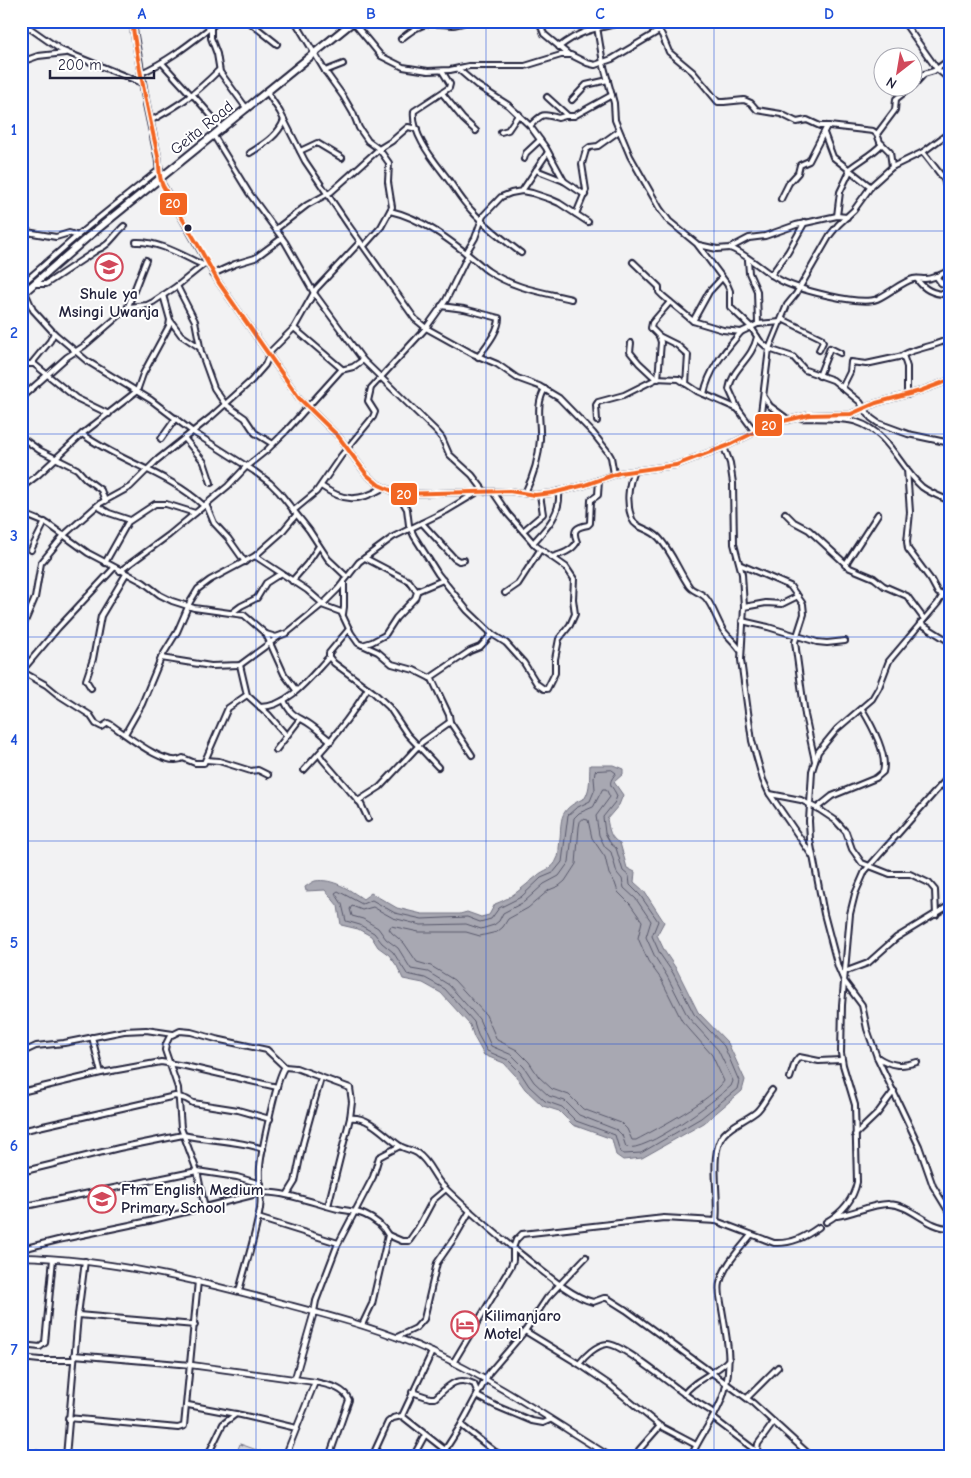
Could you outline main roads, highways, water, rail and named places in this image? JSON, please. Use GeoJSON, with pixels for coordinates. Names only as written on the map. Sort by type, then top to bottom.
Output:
{"type":"FeatureCollection","features":[{"type":"Feature","properties":{"kind":"highway","name":"Geita Road"},"geometry":{"type":"LineString","coordinates":[[23,293],[89,236],[354,22]]}},
{"type":"Feature","properties":{"kind":"main road"},"geometry":{"type":"LineString","coordinates":[[132,21],[142,83],[160,169],[160,180]]}},
{"type":"Feature","properties":{"kind":"water"},"geometry":{"type":"Polygon","coordinates":[[[590,765],[613,765],[623,769],[623,774],[614,782],[623,795],[619,805],[607,819],[610,833],[620,843],[627,868],[635,872],[634,882],[644,891],[664,922],[657,935],[665,952],[677,970],[698,1012],[728,1043],[745,1080],[742,1091],[704,1123],[642,1158],[623,1160],[616,1155],[612,1139],[573,1125],[559,1111],[543,1106],[525,1089],[504,1063],[484,1055],[470,1025],[441,993],[423,983],[403,979],[389,955],[378,947],[371,936],[358,929],[341,925],[338,906],[325,890],[306,891],[305,887],[315,881],[328,881],[353,892],[363,899],[371,893],[397,908],[422,914],[460,914],[467,912],[481,917],[489,915],[495,904],[512,895],[555,863],[559,853],[562,817],[569,807],[585,798],[589,786],[590,765]]]}},
{"type":"Feature","properties":{"kind":"place","name":"Shule ya Msingi Uwanja"},"geometry":{"type":"Point","coordinates":[109,267]}},
{"type":"Feature","properties":{"kind":"place","name":"Ftm English Medium Primary School"},"geometry":{"type":"Point","coordinates":[102,1199]}},
{"type":"Feature","properties":{"kind":"place","name":"Kilimanjaro Motel"},"geometry":{"type":"Point","coordinates":[465,1325]}}]}
